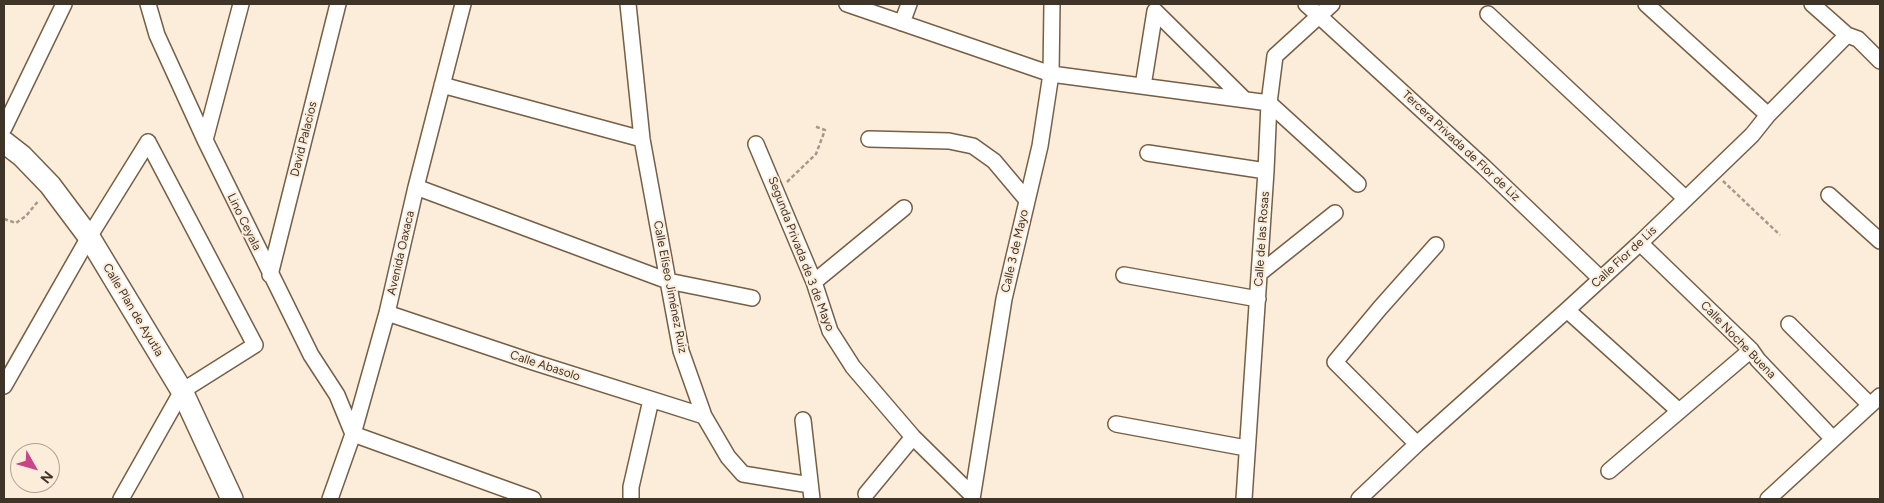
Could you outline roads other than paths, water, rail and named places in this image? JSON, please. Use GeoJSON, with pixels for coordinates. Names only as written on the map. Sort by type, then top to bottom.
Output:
{"type":"FeatureCollection","features":[{"type":"Feature","properties":{"kind":"street"},"geometry":{"type":"LineString","coordinates":[[4,128],[64,4]]}},
{"type":"Feature","properties":{"kind":"street","name":"Lino Ceyala"},"geometry":{"type":"LineString","coordinates":[[148,4],[158,35],[205,140],[270,275],[312,355],[337,395],[353,434]]}},
{"type":"Feature","properties":{"kind":"street"},"geometry":{"type":"LineString","coordinates":[[205,140],[241,4]]}},
{"type":"Feature","properties":{"kind":"street","name":"David Palacios"},"geometry":{"type":"LineString","coordinates":[[270,275],[338,4]]}},
{"type":"Feature","properties":{"kind":"street","name":"Avenida Oaxaca"},"geometry":{"type":"LineString","coordinates":[[330,499],[353,434],[387,313],[416,187],[463,4]]}},
{"type":"Feature","properties":{"kind":"street","name":"Calle Elíseo Jiménez Ruiz"},"geometry":{"type":"LineString","coordinates":[[628,4],[642,139],[668,281],[681,351],[704,416],[728,457],[743,474],[811,492]]}},
{"type":"Feature","properties":{"kind":"street"},"geometry":{"type":"LineString","coordinates":[[847,4],[1051,74],[1269,103],[1358,184]]}},
{"type":"Feature","properties":{"kind":"street"},"geometry":{"type":"LineString","coordinates":[[902,23],[909,4]]}},
{"type":"Feature","properties":{"kind":"street","name":"Calle 3 de Mayo"},"geometry":{"type":"LineString","coordinates":[[972,497],[1004,299],[1040,146],[1051,74],[1052,4]]}},
{"type":"Feature","properties":{"kind":"street","name":"Tercera Privada de Flor de Liz"},"geometry":{"type":"LineString","coordinates":[[1306,4],[1484,167],[1601,279]]}},
{"type":"Feature","properties":{"kind":"street","name":"Calle de las Rosas"},"geometry":{"type":"LineString","coordinates":[[1244,499],[1246,448],[1260,273],[1269,103],[1275,56],[1332,4]]}},
{"type":"Feature","properties":{"kind":"street"},"geometry":{"type":"LineString","coordinates":[[1646,4],[1768,115]]}},
{"type":"Feature","properties":{"kind":"street"},"geometry":{"type":"LineString","coordinates":[[1812,4],[1847,35],[1858,39],[1880,61]]}},
{"type":"Feature","properties":{"kind":"street"},"geometry":{"type":"LineString","coordinates":[[1143,86],[1155,11],[1245,100]]}},
{"type":"Feature","properties":{"kind":"street"},"geometry":{"type":"LineString","coordinates":[[1488,14],[1685,198]]}},
{"type":"Feature","properties":{"kind":"street","name":"Calle Flor de Lis"},"geometry":{"type":"LineString","coordinates":[[1359,499],[1640,242],[1752,135],[1768,115],[1847,35]]}},
{"type":"Feature","properties":{"kind":"street"},"geometry":{"type":"LineString","coordinates":[[442,85],[642,139]]}},
{"type":"Feature","properties":{"kind":"street"},"geometry":{"type":"LineString","coordinates":[[868,139],[950,141],[973,146],[994,162],[1026,200]]}},
{"type":"Feature","properties":{"kind":"street","name":"Calle Plan de Ayutla"},"geometry":{"type":"LineString","coordinates":[[4,142],[22,156],[50,185],[89,237],[182,391],[232,499]]}},
{"type":"Feature","properties":{"kind":"street"},"geometry":{"type":"LineString","coordinates":[[4,386],[89,237],[148,142],[255,345],[182,391],[121,499]]}},
{"type":"Feature","properties":{"kind":"street","name":"Segunda Privada de 3 de Mayo"},"geometry":{"type":"LineString","coordinates":[[756,144],[814,282],[830,331],[853,367],[913,437],[972,497]]}},
{"type":"Feature","properties":{"kind":"street"},"geometry":{"type":"LineString","coordinates":[[1148,153],[1266,171]]}},
{"type":"Feature","properties":{"kind":"street"},"geometry":{"type":"LineString","coordinates":[[416,187],[668,281],[752,298]]}},
{"type":"Feature","properties":{"kind":"street"},"geometry":{"type":"LineString","coordinates":[[1828,195],[1880,241]]}},
{"type":"Feature","properties":{"kind":"street"},"geometry":{"type":"LineString","coordinates":[[814,282],[904,208]]}},
{"type":"Feature","properties":{"kind":"street"},"geometry":{"type":"LineString","coordinates":[[1260,273],[1335,213]]}},
{"type":"Feature","properties":{"kind":"street","name":"Calle Noche Buena"},"geometry":{"type":"LineString","coordinates":[[1640,242],[1751,350],[1758,360],[1833,440]]}},
{"type":"Feature","properties":{"kind":"street"},"geometry":{"type":"LineString","coordinates":[[1417,444],[1335,362],[1436,245]]}},
{"type":"Feature","properties":{"kind":"street"},"geometry":{"type":"LineString","coordinates":[[1124,275],[1258,299]]}},
{"type":"Feature","properties":{"kind":"street"},"geometry":{"type":"LineString","coordinates":[[1567,310],[1679,411]]}},
{"type":"Feature","properties":{"kind":"street","name":"Calle Abasolo"},"geometry":{"type":"LineString","coordinates":[[387,313],[704,416]]}},
{"type":"Feature","properties":{"kind":"street"},"geometry":{"type":"LineString","coordinates":[[1768,499],[1875,401],[1789,324]]}},
{"type":"Feature","properties":{"kind":"street"},"geometry":{"type":"LineString","coordinates":[[1609,471],[1751,350]]}},
{"type":"Feature","properties":{"kind":"street"},"geometry":{"type":"LineString","coordinates":[[631,499],[631,486],[651,400]]}},
{"type":"Feature","properties":{"kind":"street"},"geometry":{"type":"LineString","coordinates":[[803,420],[811,492]]}},
{"type":"Feature","properties":{"kind":"street"},"geometry":{"type":"LineString","coordinates":[[1116,424],[1246,448]]}},
{"type":"Feature","properties":{"kind":"street"},"geometry":{"type":"LineString","coordinates":[[353,434],[534,499]]}},
{"type":"Feature","properties":{"kind":"street"},"geometry":{"type":"LineString","coordinates":[[866,494],[913,437]]}}]}
